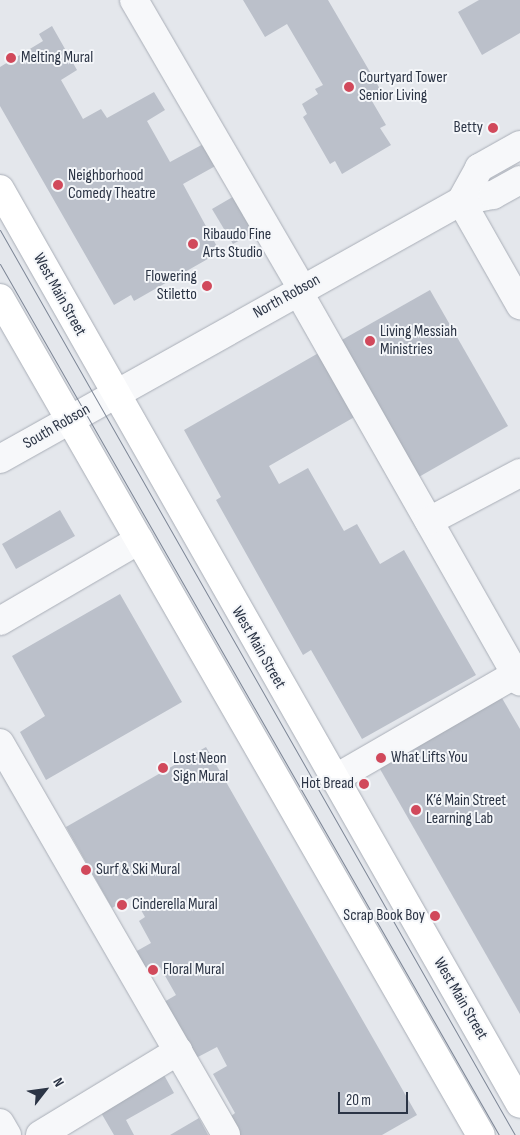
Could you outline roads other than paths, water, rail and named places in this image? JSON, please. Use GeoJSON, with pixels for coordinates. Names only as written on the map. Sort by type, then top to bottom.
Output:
{"type":"FeatureCollection","features":[{"type":"Feature","properties":{"kind":"main road","name":"West Main Street"},"geometry":{"type":"LineString","coordinates":[[0,190],[114,394],[520,1104]]}},
{"type":"Feature","properties":{"kind":"main road"},"geometry":{"type":"LineString","coordinates":[[0,298],[481,1135]]}},
{"type":"Feature","properties":{"kind":"street"},"geometry":{"type":"LineString","coordinates":[[134,0],[518,677],[334,779]]}},
{"type":"Feature","properties":{"kind":"street"},"geometry":{"type":"LineString","coordinates":[[520,144],[479,168],[461,200],[520,305]]}},
{"type":"Feature","properties":{"kind":"street","name":"North Robson"},"geometry":{"type":"LineString","coordinates":[[114,394],[461,200],[494,195],[520,180]]}},
{"type":"Feature","properties":{"kind":"street","name":"South Robson"},"geometry":{"type":"LineString","coordinates":[[0,459],[114,394]]}},
{"type":"Feature","properties":{"kind":"street"},"geometry":{"type":"LineString","coordinates":[[430,521],[520,473]]}},
{"type":"Feature","properties":{"kind":"street"},"geometry":{"type":"LineString","coordinates":[[0,620],[139,540]]}},
{"type":"Feature","properties":{"kind":"street"},"geometry":{"type":"LineString","coordinates":[[0,743],[226,1135]]}},
{"type":"Feature","properties":{"kind":"street"},"geometry":{"type":"LineString","coordinates":[[40,1135],[178,1051]]}},
{"type":"Feature","properties":{"kind":"street"},"geometry":{"type":"LineString","coordinates":[[0,1123],[6,1135]]}},
{"type":"Feature","properties":{"kind":"tram line"},"geometry":{"type":"LineString","coordinates":[[0,230],[515,1135]]}},
{"type":"Feature","properties":{"kind":"tram line"},"geometry":{"type":"LineString","coordinates":[[0,264],[499,1135]]}},
{"type":"Feature","properties":{"kind":"place","name":"Melting Mural"},"geometry":{"type":"Point","coordinates":[11,58]}},
{"type":"Feature","properties":{"kind":"place","name":"Courtyard Tower Senior Living"},"geometry":{"type":"Point","coordinates":[349,87]}},
{"type":"Feature","properties":{"kind":"place","name":"Betty"},"geometry":{"type":"Point","coordinates":[493,128]}},
{"type":"Feature","properties":{"kind":"place","name":"Neighborhood Comedy Theatre"},"geometry":{"type":"Point","coordinates":[58,185]}},
{"type":"Feature","properties":{"kind":"place","name":"Ribaudo Fine Arts Studio"},"geometry":{"type":"Point","coordinates":[193,244]}},
{"type":"Feature","properties":{"kind":"place","name":"Flowering Stiletto"},"geometry":{"type":"Point","coordinates":[207,286]}},
{"type":"Feature","properties":{"kind":"place","name":"Living Messiah Ministries"},"geometry":{"type":"Point","coordinates":[370,341]}},
{"type":"Feature","properties":{"kind":"place","name":"What Lifts You"},"geometry":{"type":"Point","coordinates":[381,758]}},
{"type":"Feature","properties":{"kind":"place","name":"Lost Neon Sign Mural"},"geometry":{"type":"Point","coordinates":[163,768]}},
{"type":"Feature","properties":{"kind":"place","name":"Hot Bread"},"geometry":{"type":"Point","coordinates":[364,784]}},
{"type":"Feature","properties":{"kind":"place","name":"K’é Main Street Learning Lab"},"geometry":{"type":"Point","coordinates":[416,810]}},
{"type":"Feature","properties":{"kind":"place","name":"Surf & Ski Mural"},"geometry":{"type":"Point","coordinates":[86,870]}},
{"type":"Feature","properties":{"kind":"place","name":"Cinderella Mural"},"geometry":{"type":"Point","coordinates":[122,905]}},
{"type":"Feature","properties":{"kind":"place","name":"Scrap Book Boy"},"geometry":{"type":"Point","coordinates":[435,916]}},
{"type":"Feature","properties":{"kind":"place","name":"Floral Mural"},"geometry":{"type":"Point","coordinates":[153,970]}}]}
